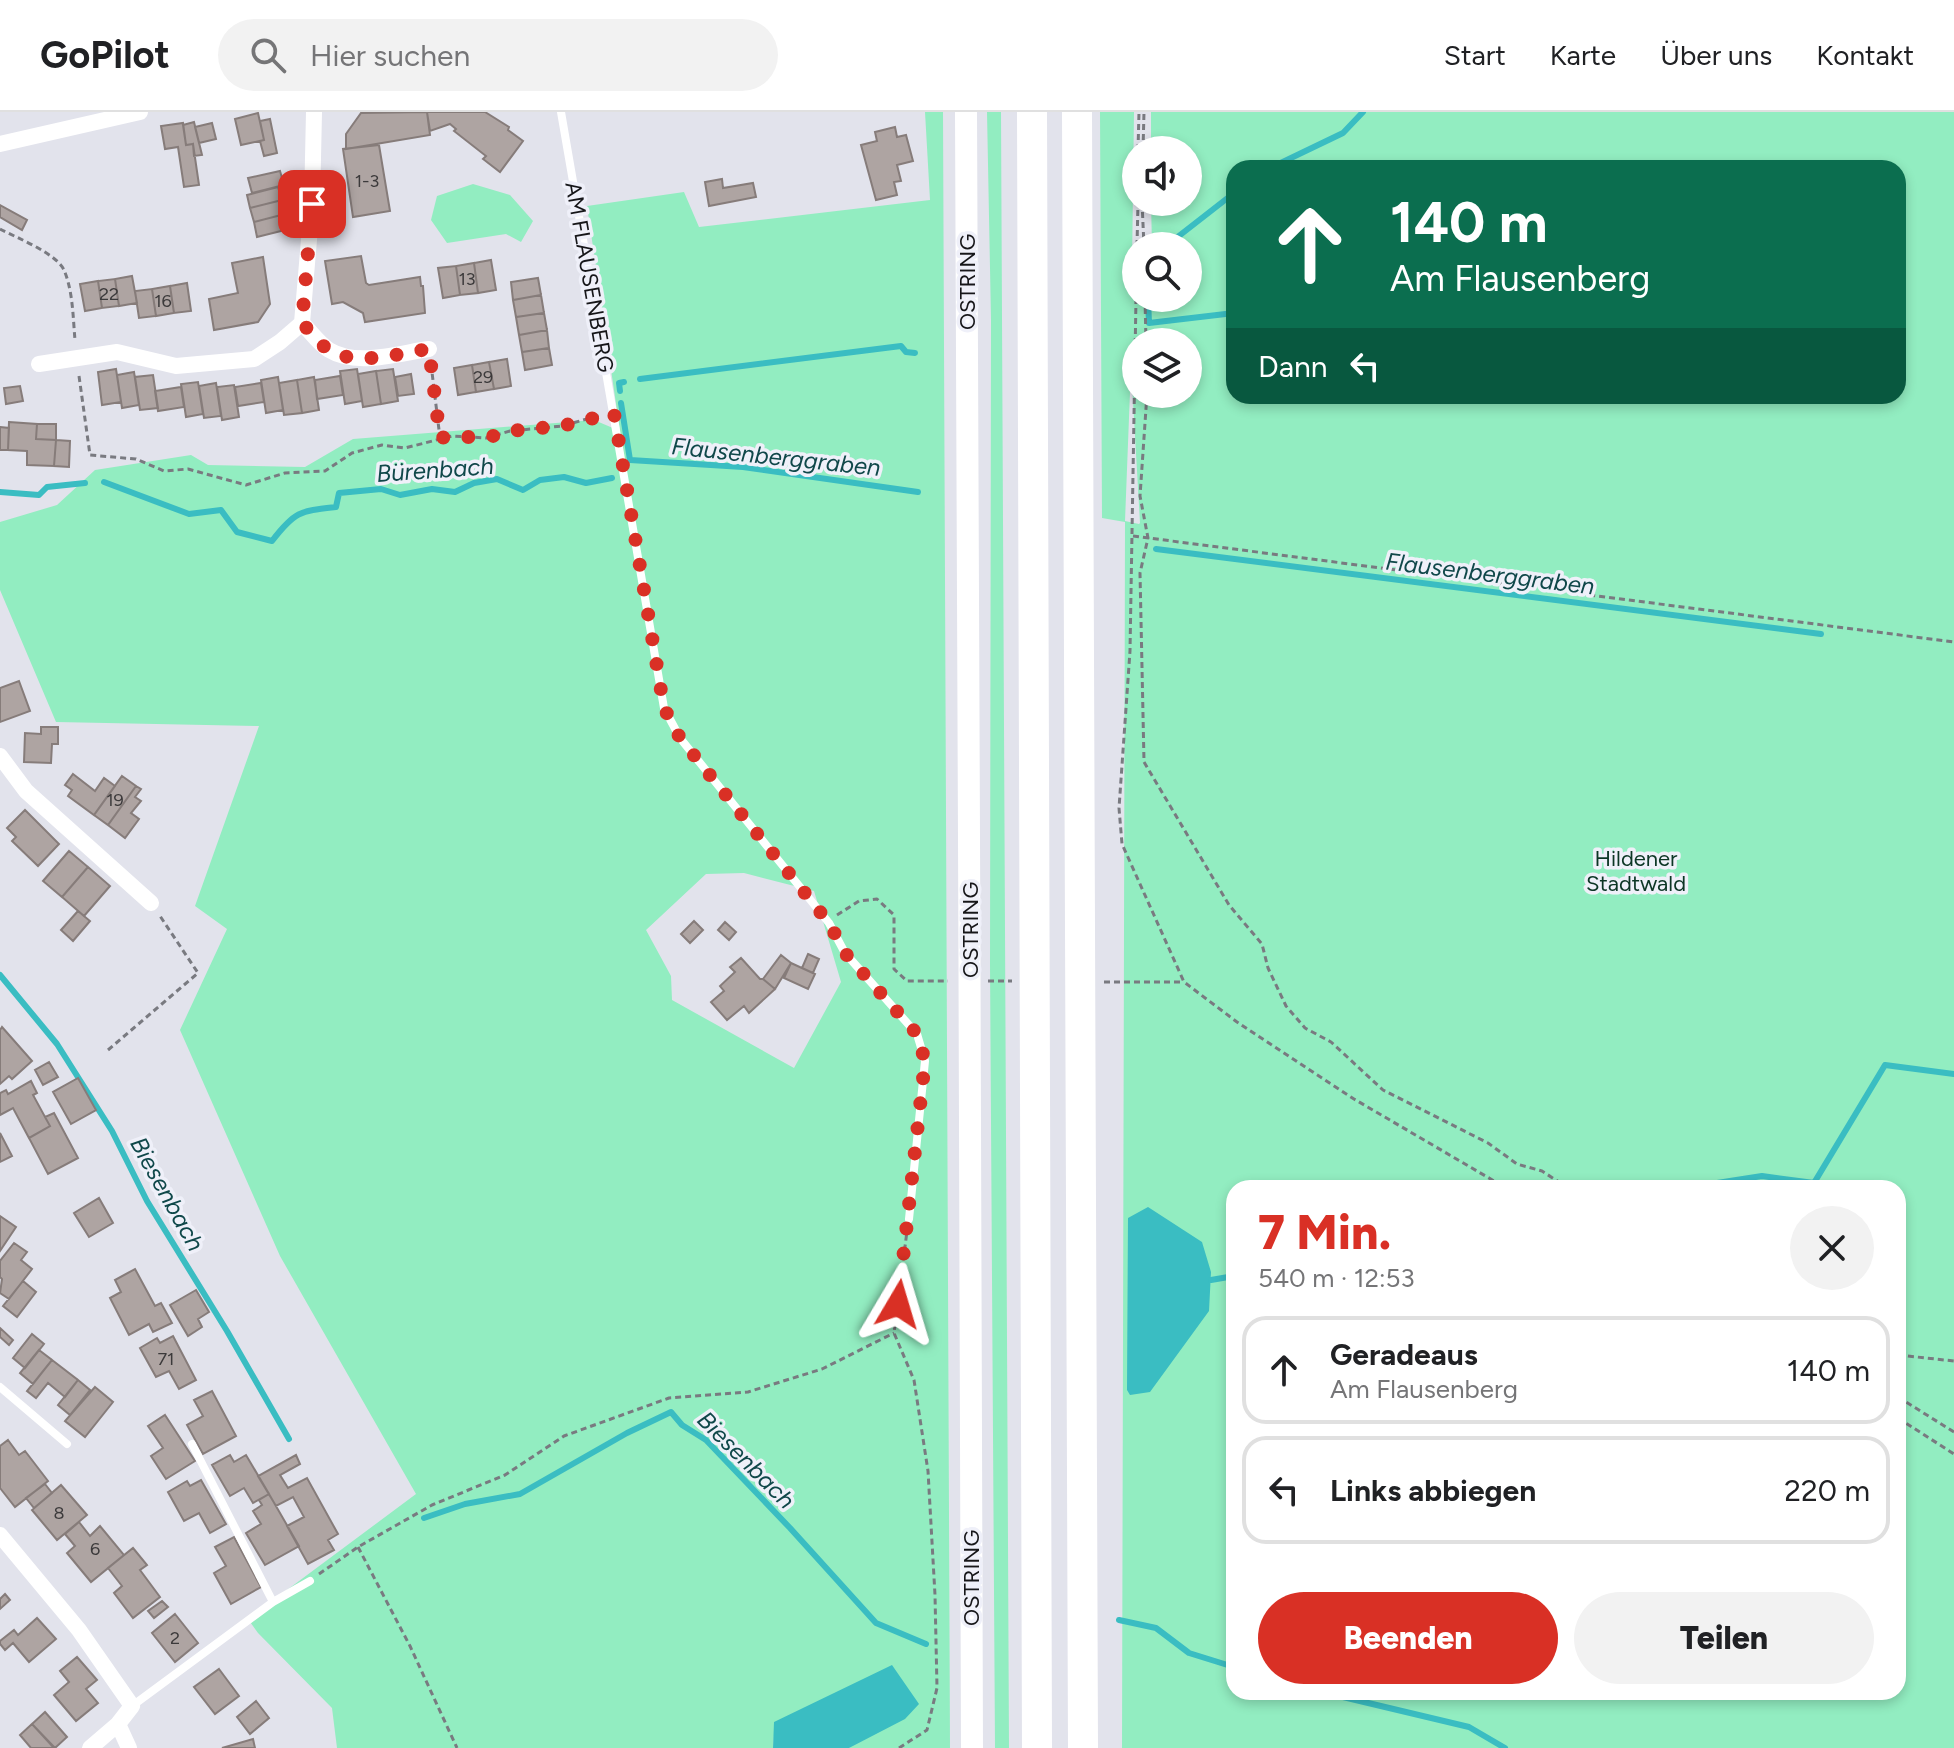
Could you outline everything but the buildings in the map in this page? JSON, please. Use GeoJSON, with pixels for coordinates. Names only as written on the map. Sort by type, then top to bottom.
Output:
{"type":"FeatureCollection","features":[{"type":"Feature","properties":{"kind":"highway"},"geometry":{"type":"LineString","coordinates":[[1032,112],[1037,1748]]}},
{"type":"Feature","properties":{"kind":"highway"},"geometry":{"type":"LineString","coordinates":[[1077,112],[1083,1748]]}},
{"type":"Feature","properties":{"kind":"main road","name":"OSTRING"},"geometry":{"type":"LineString","coordinates":[[966,112],[972,1748]]}},
{"type":"Feature","properties":{"kind":"street"},"geometry":{"type":"LineString","coordinates":[[0,144],[96,117],[140,112]]}},
{"type":"Feature","properties":{"kind":"street"},"geometry":{"type":"LineString","coordinates":[[39,364],[117,352],[176,366],[254,359],[302,323],[312,204],[314,112]]}},
{"type":"Feature","properties":{"kind":"street"},"geometry":{"type":"LineString","coordinates":[[302,323],[329,350],[348,356],[367,358],[429,349]]}},
{"type":"Feature","properties":{"kind":"street"},"geometry":{"type":"LineString","coordinates":[[0,756],[26,791],[151,903]]}},
{"type":"Feature","properties":{"kind":"street"},"geometry":{"type":"LineString","coordinates":[[0,1535],[79,1630],[132,1706],[118,1724],[90,1748]]}},
{"type":"Feature","properties":{"kind":"street"},"geometry":{"type":"LineString","coordinates":[[118,1724],[129,1748]]}},
{"type":"Feature","properties":{"kind":"lane","name":"AM FLAUSENBERG"},"geometry":{"type":"LineString","coordinates":[[561,112],[664,708],[680,738],[829,923],[845,953],[917,1034],[925,1061],[909,1219]]}},
{"type":"Feature","properties":{"kind":"lane"},"geometry":{"type":"LineString","coordinates":[[0,1387],[67,1444]]}},
{"type":"Feature","properties":{"kind":"lane"},"geometry":{"type":"LineString","coordinates":[[192,1444],[273,1602]]}},
{"type":"Feature","properties":{"kind":"lane"},"geometry":{"type":"LineString","coordinates":[[132,1706],[273,1602],[310,1581]]}},
{"type":"Feature","properties":{"kind":"path"},"geometry":{"type":"LineString","coordinates":[[1141,136],[1142,112]]}},
{"type":"Feature","properties":{"kind":"path"},"geometry":{"type":"LineString","coordinates":[[0,229],[44,252],[63,268],[69,288],[90,455],[136,459],[164,471],[188,469],[246,485],[285,473],[325,471],[352,453],[382,445],[405,448],[452,436],[486,438],[510,431],[562,426],[614,413]]}},
{"type":"Feature","properties":{"kind":"path"},"geometry":{"type":"LineString","coordinates":[[1136,312],[1130,651],[1119,808],[1122,844],[1184,982],[1237,1022],[1354,1099],[1492,1180]]}},
{"type":"Feature","properties":{"kind":"path"},"geometry":{"type":"LineString","coordinates":[[429,349],[440,438]]}},
{"type":"Feature","properties":{"kind":"path"},"geometry":{"type":"LineString","coordinates":[[1146,408],[1140,496],[1148,538],[1140,573],[1144,762],[1229,905],[1262,944],[1268,968],[1286,1006],[1305,1028],[1331,1042],[1383,1090],[1488,1143],[1517,1164],[1542,1171],[1556,1180]]}},
{"type":"Feature","properties":{"kind":"path"},"geometry":{"type":"LineString","coordinates":[[1133,536],[1954,642]]}},
{"type":"Feature","properties":{"kind":"path"},"geometry":{"type":"LineString","coordinates":[[829,923],[841,911],[859,901],[877,899],[894,915],[894,969],[907,981]]}},
{"type":"Feature","properties":{"kind":"path"},"geometry":{"type":"LineString","coordinates":[[108,1050],[198,973],[151,903]]}},
{"type":"Feature","properties":{"kind":"path"},"geometry":{"type":"LineString","coordinates":[[1145,982],[1184,982]]}},
{"type":"Feature","properties":{"kind":"path"},"geometry":{"type":"LineString","coordinates":[[899,1748],[927,1730],[937,1688],[928,1471],[914,1380],[894,1333],[909,1219]]}},
{"type":"Feature","properties":{"kind":"path"},"geometry":{"type":"LineString","coordinates":[[310,1581],[358,1547],[432,1505],[505,1475],[564,1436],[669,1398],[748,1392],[822,1369],[894,1333]]}},
{"type":"Feature","properties":{"kind":"path"},"geometry":{"type":"LineString","coordinates":[[1906,1356],[1954,1361]]}},
{"type":"Feature","properties":{"kind":"path"},"geometry":{"type":"LineString","coordinates":[[1906,1402],[1954,1432]]}},
{"type":"Feature","properties":{"kind":"path"},"geometry":{"type":"LineString","coordinates":[[1906,1423],[1954,1454]]}},
{"type":"Feature","properties":{"kind":"path"},"geometry":{"type":"LineString","coordinates":[[358,1547],[410,1646],[457,1748]]}},
{"type":"Feature","properties":{"kind":"green space"},"geometry":{"type":"Polygon","coordinates":[[[925,112],[943,112],[950,1748],[849,1748],[852,1745],[775,1722],[773,1748],[337,1748],[332,1708],[248,1619],[416,1494],[280,1256],[180,1030],[227,929],[195,906],[259,726],[56,722],[0,590],[0,522],[57,505],[95,470],[191,455],[208,465],[305,467],[353,439],[594,420],[620,431],[587,206],[684,192],[699,227],[930,200],[925,112]],[[744,873],[706,874],[646,930],[671,976],[672,1000],[794,1068],[841,982],[814,891],[744,873]]]}},
{"type":"Feature","properties":{"kind":"green space"},"geometry":{"type":"Polygon","coordinates":[[[987,112],[1001,112],[1009,1748],[995,1748],[990,964],[991,320],[987,112]]]}},
{"type":"Feature","properties":{"kind":"green space","name":"Hildener Stadtwald"},"geometry":{"type":"Polygon","coordinates":[[[1100,112],[1134,112],[1134,136],[1122,136],[1122,216],[1133,216],[1132,232],[1122,232],[1122,312],[1202,312],[1202,232],[1152,232],[1151,216],[1202,216],[1202,136],[1151,136],[1151,112],[1954,112],[1954,1748],[1122,1748],[1125,522],[1102,518],[1100,112]],[[1122,328],[1122,408],[1129,408],[1125,521],[1140,523],[1133,408],[1202,408],[1202,328],[1122,328]]]}},
{"type":"Feature","properties":{"kind":"green space"},"geometry":{"type":"Polygon","coordinates":[[[473,184],[510,195],[533,221],[521,242],[506,234],[447,243],[431,220],[437,196],[473,184]]]}},
{"type":"Feature","properties":{"kind":"water"},"geometry":{"type":"Polygon","coordinates":[[[1148,1207],[1202,1242],[1211,1272],[1209,1311],[1150,1392],[1130,1395],[1127,1390],[1128,1218],[1148,1207]]]}},
{"type":"Feature","properties":{"kind":"water"},"geometry":{"type":"Polygon","coordinates":[[[892,1665],[919,1704],[905,1719],[849,1748],[773,1748],[774,1722],[892,1665]]]}},
{"type":"Feature","properties":{"kind":"waterway","name":"Bürenbach"},"geometry":{"type":"LineString","coordinates":[[1287,160],[1343,133],[1363,112]]}},
{"type":"Feature","properties":{"kind":"waterway","name":"Bürenbach"},"geometry":{"type":"LineString","coordinates":[[1184,232],[1226,199]]}},
{"type":"Feature","properties":{"kind":"waterway"},"geometry":{"type":"LineString","coordinates":[[1149,312],[1149,323],[1226,314]]}},
{"type":"Feature","properties":{"kind":"waterway","name":"Bürenbach"},"geometry":{"type":"LineString","coordinates":[[640,379],[901,346],[906,352],[915,353]]}},
{"type":"Feature","properties":{"kind":"waterway","name":"Bürenbach"},"geometry":{"type":"LineString","coordinates":[[620,391],[619,383],[624,382]]}},
{"type":"Feature","properties":{"kind":"waterway","name":"Flausenberggraben"},"geometry":{"type":"LineString","coordinates":[[621,403],[630,460],[743,467],[918,492]]}},
{"type":"Feature","properties":{"kind":"waterway","name":"Bürenbach"},"geometry":{"type":"LineString","coordinates":[[104,482],[189,514],[221,510],[237,532],[272,541],[299,514],[336,507],[339,493],[381,489],[400,495],[432,489],[455,492],[474,483],[497,479],[523,490],[540,480],[564,477],[586,483],[612,478]]}},
{"type":"Feature","properties":{"kind":"waterway","name":"Bürenbach"},"geometry":{"type":"LineString","coordinates":[[0,492],[39,495],[47,487],[85,483]]}},
{"type":"Feature","properties":{"kind":"waterway","name":"Flausenberggraben"},"geometry":{"type":"LineString","coordinates":[[1156,549],[1821,634]]}},
{"type":"Feature","properties":{"kind":"waterway","name":"Biesenbach"},"geometry":{"type":"LineString","coordinates":[[0,975],[57,1044],[112,1131],[147,1201],[289,1439]]}},
{"type":"Feature","properties":{"kind":"waterway"},"geometry":{"type":"LineString","coordinates":[[1816,1180],[1885,1065],[1954,1074]]}},
{"type":"Feature","properties":{"kind":"waterway"},"geometry":{"type":"LineString","coordinates":[[1736,1180],[1762,1176],[1792,1180]]}},
{"type":"Feature","properties":{"kind":"waterway"},"geometry":{"type":"LineString","coordinates":[[1211,1280],[1226,1277]]}},
{"type":"Feature","properties":{"kind":"waterway","name":"Biesenbach"},"geometry":{"type":"LineString","coordinates":[[424,1518],[465,1504],[520,1494],[627,1433],[671,1412],[682,1425],[706,1440],[876,1623],[926,1644]]}},
{"type":"Feature","properties":{"kind":"waterway","name":"Biesenbach"},"geometry":{"type":"LineString","coordinates":[[1119,1620],[1156,1628],[1189,1653],[1226,1665]]}},
{"type":"Feature","properties":{"kind":"waterway","name":"Biesenbach"},"geometry":{"type":"LineString","coordinates":[[1356,1700],[1469,1727],[1505,1748]]}},
{"type":"Feature","properties":{"kind":"route"},"geometry":{"type":"LineString","coordinates":[[312,204],[302,323],[329,350],[348,356],[367,358],[429,349],[440,438],[486,438],[510,431],[562,426],[614,413],[664,708],[680,738],[829,923],[845,953],[917,1034],[925,1061],[898,1304]]}}]}
